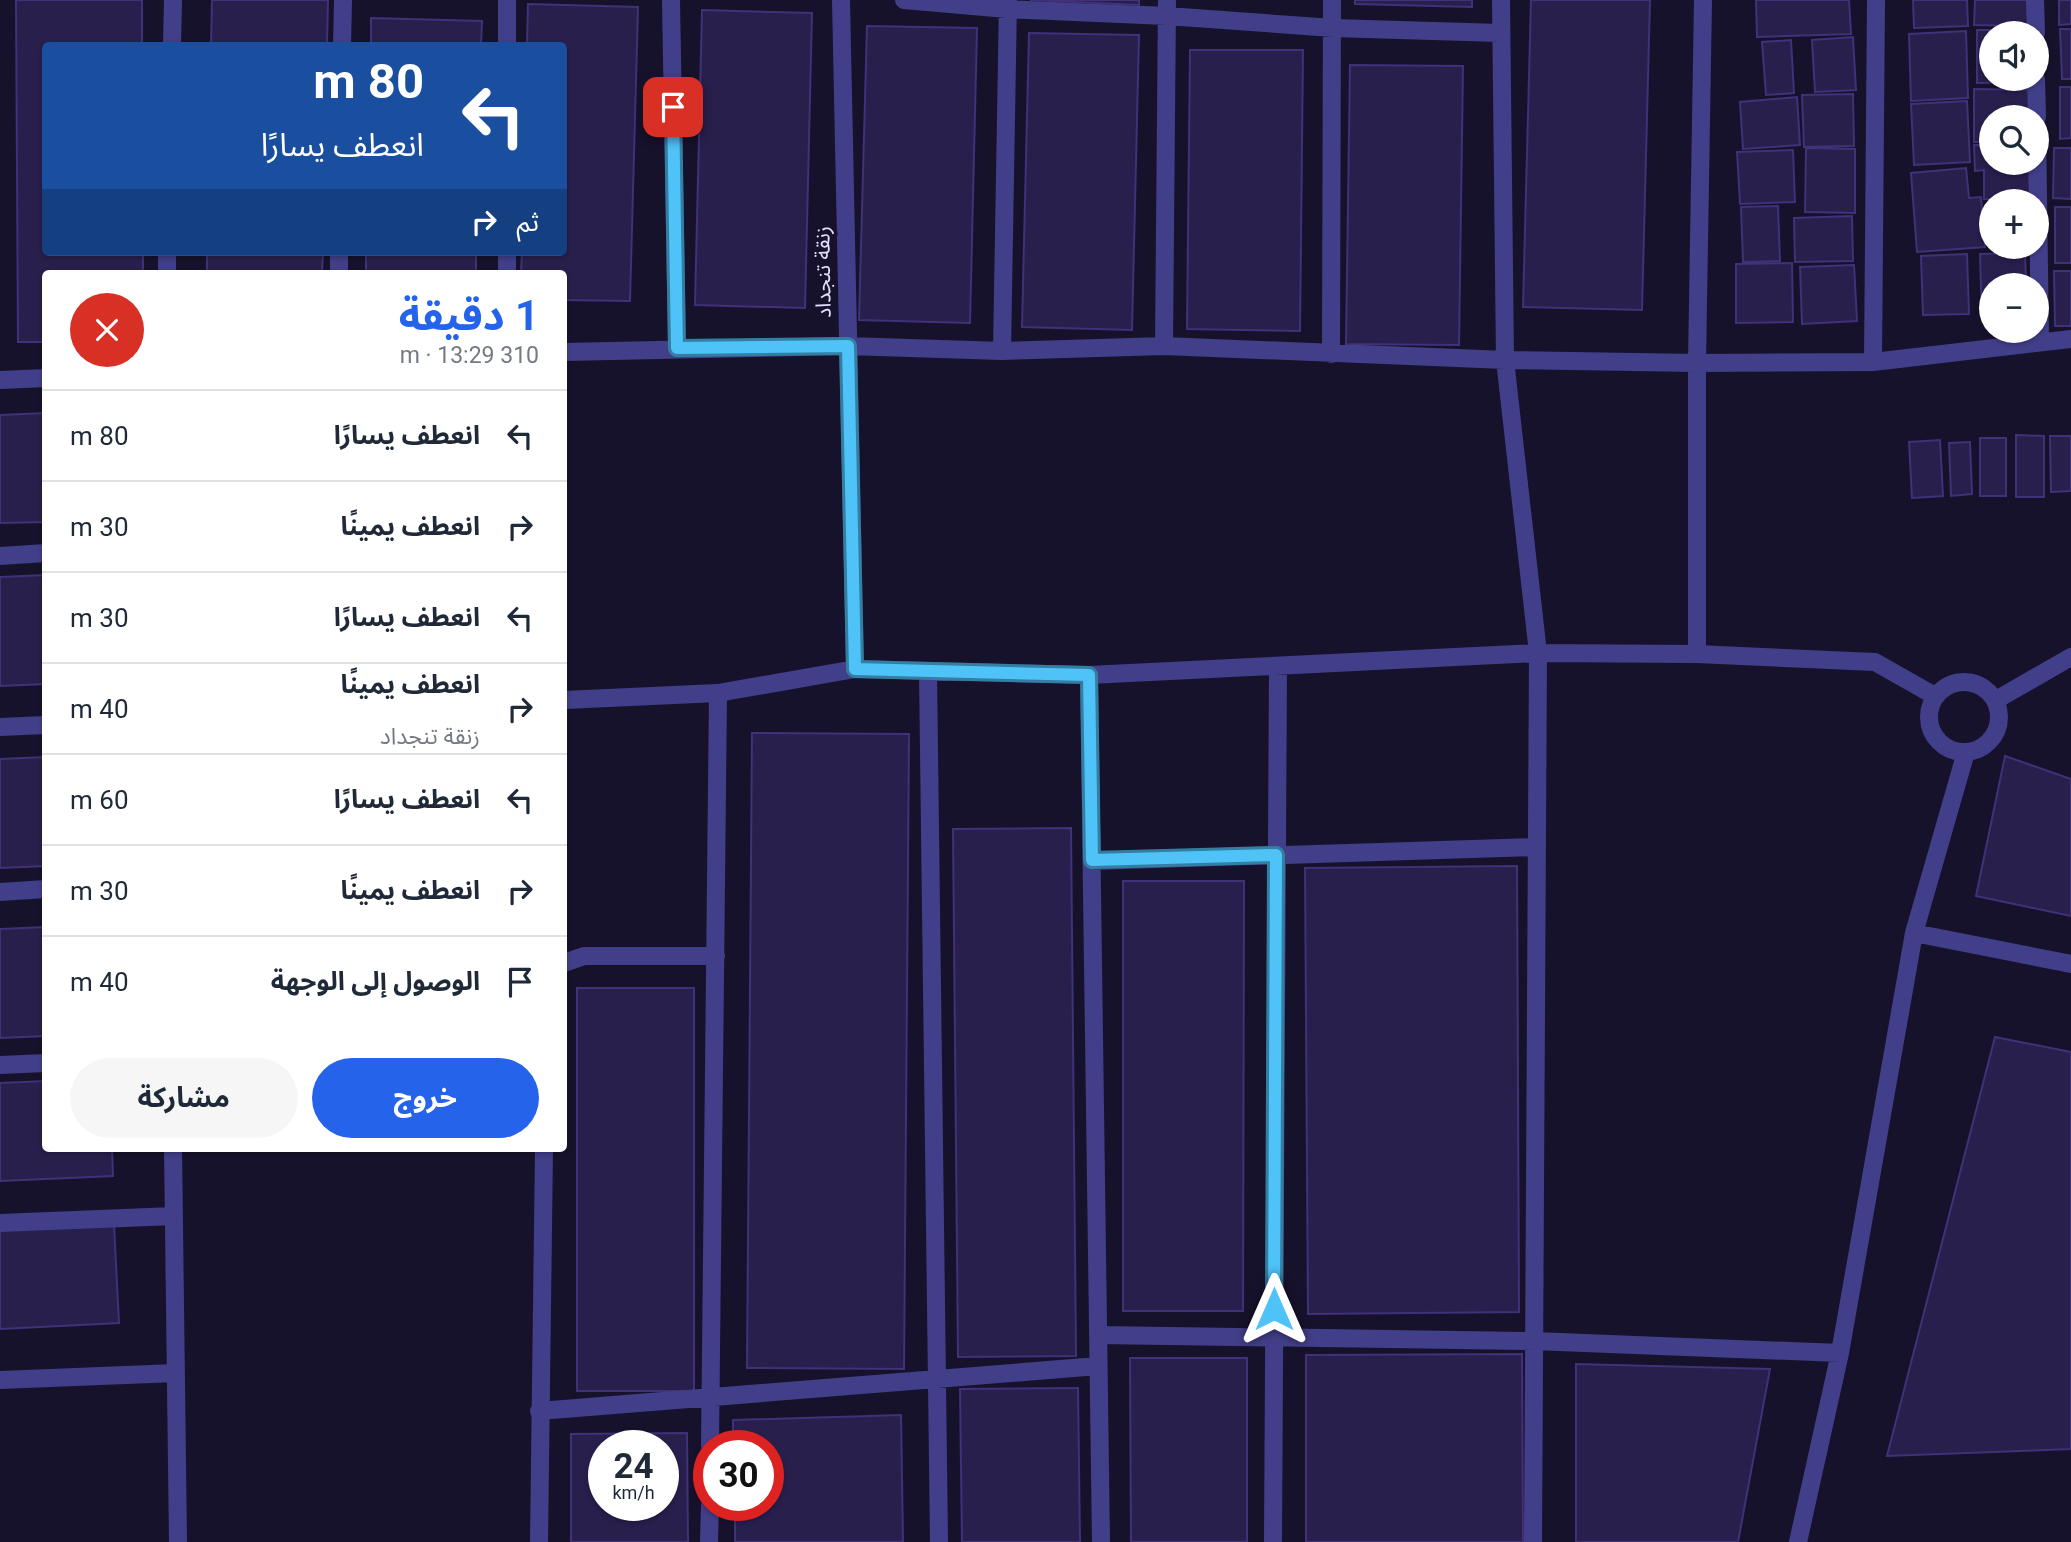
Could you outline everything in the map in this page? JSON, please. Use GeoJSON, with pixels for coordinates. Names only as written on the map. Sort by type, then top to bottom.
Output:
{"type":"FeatureCollection","features":[{"type":"Feature","properties":{"kind":"street"},"geometry":{"type":"LineString","coordinates":[[172,42],[173,0]]}},
{"type":"Feature","properties":{"kind":"street"},"geometry":{"type":"LineString","coordinates":[[342,42],[343,0]]}},
{"type":"Feature","properties":{"kind":"street"},"geometry":{"type":"LineString","coordinates":[[507,0],[507,42]]}},
{"type":"Feature","properties":{"kind":"street"},"geometry":{"type":"LineString","coordinates":[[671,0],[677,348]]}},
{"type":"Feature","properties":{"kind":"street","name":"زنقة تنجداد"},"geometry":{"type":"LineString","coordinates":[[841,0],[855,669]]}},
{"type":"Feature","properties":{"kind":"street"},"geometry":{"type":"LineString","coordinates":[[904,0],[1167,8],[1333,28],[1500,33]]}},
{"type":"Feature","properties":{"kind":"street"},"geometry":{"type":"LineString","coordinates":[[1331,354],[1332,0]]}},
{"type":"Feature","properties":{"kind":"street"},"geometry":{"type":"LineString","coordinates":[[1501,0],[1505,360],[1538,653],[1532,1542]]}},
{"type":"Feature","properties":{"kind":"street"},"geometry":{"type":"LineString","coordinates":[[1697,654],[1697,363],[1703,0]]}},
{"type":"Feature","properties":{"kind":"street"},"geometry":{"type":"LineString","coordinates":[[1874,362],[1876,0]]}},
{"type":"Feature","properties":{"kind":"street"},"geometry":{"type":"LineString","coordinates":[[2035,0],[2036,21]]}},
{"type":"Feature","properties":{"kind":"street"},"geometry":{"type":"LineString","coordinates":[[1002,351],[1008,5]]}},
{"type":"Feature","properties":{"kind":"street"},"geometry":{"type":"LineString","coordinates":[[1164,346],[1167,8]]}},
{"type":"Feature","properties":{"kind":"street"},"geometry":{"type":"LineString","coordinates":[[2038,175],[2039,273]]}},
{"type":"Feature","properties":{"kind":"street"},"geometry":{"type":"LineString","coordinates":[[2049,341],[2071,340]]}},
{"type":"Feature","properties":{"kind":"street"},"geometry":{"type":"LineString","coordinates":[[567,352],[848,346],[1002,351],[1164,346],[1505,360],[1874,362],[2024,343]]}},
{"type":"Feature","properties":{"kind":"street"},"geometry":{"type":"LineString","coordinates":[[0,380],[42,378]]}},
{"type":"Feature","properties":{"kind":"street"},"geometry":{"type":"LineString","coordinates":[[0,556],[42,553]]}},
{"type":"Feature","properties":{"kind":"street"},"geometry":{"type":"LineString","coordinates":[[567,700],[718,693],[855,669],[1089,675],[1538,653],[1697,654],[1875,662],[1935,696]]}},
{"type":"Feature","properties":{"kind":"street"},"geometry":{"type":"LineString","coordinates":[[1996,700],[2071,657]]}},
{"type":"Feature","properties":{"kind":"street"},"geometry":{"type":"LineString","coordinates":[[1273,1542],[1278,666]]}},
{"type":"Feature","properties":{"kind":"street"},"geometry":{"type":"LineString","coordinates":[[928,671],[939,1542]]}},
{"type":"Feature","properties":{"kind":"street"},"geometry":{"type":"LineString","coordinates":[[1089,675],[1101,1542]]}},
{"type":"Feature","properties":{"kind":"street"},"geometry":{"type":"LineString","coordinates":[[1954,682],[1978,684],[1996,700],[1999,723],[1995,734],[1978,750],[1966,752],[1944,746],[1936,739],[1929,718],[1935,696],[1954,682]]}},
{"type":"Feature","properties":{"kind":"street"},"geometry":{"type":"LineString","coordinates":[[710,1430],[718,693]]}},
{"type":"Feature","properties":{"kind":"street"},"geometry":{"type":"LineString","coordinates":[[0,727],[42,725]]}},
{"type":"Feature","properties":{"kind":"street"},"geometry":{"type":"LineString","coordinates":[[1798,1542],[1840,1353],[1914,933],[1966,752]]}},
{"type":"Feature","properties":{"kind":"street"},"geometry":{"type":"LineString","coordinates":[[1092,860],[1537,847]]}},
{"type":"Feature","properties":{"kind":"street"},"geometry":{"type":"LineString","coordinates":[[0,892],[42,889]]}},
{"type":"Feature","properties":{"kind":"street"},"geometry":{"type":"LineString","coordinates":[[1914,933],[2071,964]]}},
{"type":"Feature","properties":{"kind":"street"},"geometry":{"type":"LineString","coordinates":[[567,962],[584,957],[716,956]]}},
{"type":"Feature","properties":{"kind":"street"},"geometry":{"type":"LineString","coordinates":[[0,1065],[42,1063]]}},
{"type":"Feature","properties":{"kind":"street"},"geometry":{"type":"LineString","coordinates":[[173,1152],[178,1542]]}},
{"type":"Feature","properties":{"kind":"street"},"geometry":{"type":"LineString","coordinates":[[539,1542],[544,1152]]}},
{"type":"Feature","properties":{"kind":"street"},"geometry":{"type":"LineString","coordinates":[[0,1223],[174,1216]]}},
{"type":"Feature","properties":{"kind":"street"},"geometry":{"type":"LineString","coordinates":[[1098,1335],[1534,1342],[1840,1353]]}},
{"type":"Feature","properties":{"kind":"street"},"geometry":{"type":"LineString","coordinates":[[539,1411],[1098,1366]]}},
{"type":"Feature","properties":{"kind":"street"},"geometry":{"type":"LineString","coordinates":[[0,1380],[176,1373]]}},
{"type":"Feature","properties":{"kind":"street"},"geometry":{"type":"LineString","coordinates":[[709,1521],[709,1542]]}},
{"type":"Feature","properties":{"kind":"building"},"geometry":{"type":"Polygon","coordinates":[[[16,0],[142,0],[142,42],[42,42],[42,256],[143,256],[143,270],[42,270],[42,342],[18,342],[16,0]]]}},
{"type":"Feature","properties":{"kind":"building"},"geometry":{"type":"Polygon","coordinates":[[[212,0],[328,0],[327,42],[211,42],[212,0]]]}},
{"type":"Feature","properties":{"kind":"building"},"geometry":{"type":"Polygon","coordinates":[[[1030,0],[1139,0],[1139,5],[1030,0]]]}},
{"type":"Feature","properties":{"kind":"building"},"geometry":{"type":"Polygon","coordinates":[[[1355,0],[1472,0],[1472,7],[1355,4],[1355,0]]]}},
{"type":"Feature","properties":{"kind":"building"},"geometry":{"type":"Polygon","coordinates":[[[1531,0],[1650,0],[1642,310],[1523,307],[1531,0]]]}},
{"type":"Feature","properties":{"kind":"building"},"geometry":{"type":"Polygon","coordinates":[[[1756,0],[1849,0],[1851,34],[1757,37],[1756,0]]]}},
{"type":"Feature","properties":{"kind":"building"},"geometry":{"type":"Polygon","coordinates":[[[1913,0],[1967,0],[1968,26],[1914,28],[1913,0]]]}},
{"type":"Feature","properties":{"kind":"building"},"geometry":{"type":"Polygon","coordinates":[[[1975,0],[2032,0],[2031,21],[1979,21],[1979,25],[1974,25],[1975,0]]]}},
{"type":"Feature","properties":{"kind":"building"},"geometry":{"type":"Polygon","coordinates":[[[2059,0],[2071,0],[2071,24],[2059,25],[2059,0]]]}},
{"type":"Feature","properties":{"kind":"building"},"geometry":{"type":"Polygon","coordinates":[[[528,4],[638,7],[630,301],[567,300],[567,270],[521,270],[522,256],[567,256],[567,42],[527,42],[528,4]]]}},
{"type":"Feature","properties":{"kind":"building"},"geometry":{"type":"Polygon","coordinates":[[[702,10],[812,13],[805,308],[695,305],[702,10]]]}},
{"type":"Feature","properties":{"kind":"building"},"geometry":{"type":"Polygon","coordinates":[[[371,18],[482,21],[481,42],[371,42],[371,18]]]}},
{"type":"Feature","properties":{"kind":"building"},"geometry":{"type":"Polygon","coordinates":[[[867,26],[977,28],[970,323],[859,320],[867,26]]]}},
{"type":"Feature","properties":{"kind":"building"},"geometry":{"type":"Polygon","coordinates":[[[2060,29],[2071,29],[2071,79],[2062,79],[2060,29]]]}},
{"type":"Feature","properties":{"kind":"building"},"geometry":{"type":"Polygon","coordinates":[[[1977,30],[1979,30],[1979,83],[1977,30]]]}},
{"type":"Feature","properties":{"kind":"building"},"geometry":{"type":"Polygon","coordinates":[[[1966,31],[1968,98],[1911,101],[1909,34],[1966,31]]]}},
{"type":"Feature","properties":{"kind":"building"},"geometry":{"type":"Polygon","coordinates":[[[1029,33],[1139,35],[1132,330],[1022,327],[1029,33]]]}},
{"type":"Feature","properties":{"kind":"building"},"geometry":{"type":"Polygon","coordinates":[[[1853,37],[1856,90],[1815,92],[1812,40],[1853,37]]]}},
{"type":"Feature","properties":{"kind":"building"},"geometry":{"type":"Polygon","coordinates":[[[1791,40],[1794,93],[1766,95],[1762,42],[1791,40]]]}},
{"type":"Feature","properties":{"kind":"building"},"geometry":{"type":"Polygon","coordinates":[[[1190,50],[1303,50],[1300,331],[1187,329],[1190,50]]]}},
{"type":"Feature","properties":{"kind":"building"},"geometry":{"type":"Polygon","coordinates":[[[1350,65],[1463,66],[1459,345],[1346,344],[1350,65]]]}},
{"type":"Feature","properties":{"kind":"building"},"geometry":{"type":"Polygon","coordinates":[[[2060,87],[2071,87],[2071,138],[2060,139],[2060,87]]]}},
{"type":"Feature","properties":{"kind":"building"},"geometry":{"type":"Polygon","coordinates":[[[1974,89],[2031,91],[2031,105],[1979,105],[1979,142],[1974,142],[1974,89]]]}},
{"type":"Feature","properties":{"kind":"building"},"geometry":{"type":"Polygon","coordinates":[[[1853,94],[1854,146],[1804,147],[1802,95],[1853,94]]]}},
{"type":"Feature","properties":{"kind":"building"},"geometry":{"type":"Polygon","coordinates":[[[1797,97],[1800,145],[1743,149],[1740,102],[1797,97]]]}},
{"type":"Feature","properties":{"kind":"building"},"geometry":{"type":"Polygon","coordinates":[[[1967,101],[1970,162],[1914,165],[1911,104],[1967,101]]]}},
{"type":"Feature","properties":{"kind":"building"},"geometry":{"type":"Polygon","coordinates":[[[1974,145],[1979,145],[1979,171],[1975,171],[1974,145]]]}},
{"type":"Feature","properties":{"kind":"building"},"geometry":{"type":"Polygon","coordinates":[[[1806,148],[1855,149],[1855,213],[1805,212],[1806,148]]]}},
{"type":"Feature","properties":{"kind":"building"},"geometry":{"type":"Polygon","coordinates":[[[2054,148],[2071,148],[2071,199],[2053,198],[2054,148]]]}},
{"type":"Feature","properties":{"kind":"building"},"geometry":{"type":"Polygon","coordinates":[[[1793,150],[1795,202],[1740,204],[1737,152],[1793,150]]]}},
{"type":"Feature","properties":{"kind":"building"},"geometry":{"type":"Polygon","coordinates":[[[1966,168],[1969,198],[1979,197],[1979,247],[1917,252],[1911,173],[1966,168]]]}},
{"type":"Feature","properties":{"kind":"building"},"geometry":{"type":"Polygon","coordinates":[[[1984,175],[2029,175],[2030,189],[1984,189],[1984,175]]]}},
{"type":"Feature","properties":{"kind":"building"},"geometry":{"type":"Polygon","coordinates":[[[1778,206],[1780,261],[1743,262],[1741,207],[1778,206]]]}},
{"type":"Feature","properties":{"kind":"building"},"geometry":{"type":"Polygon","coordinates":[[[2055,207],[2071,207],[2071,263],[2055,263],[2055,207]]]}},
{"type":"Feature","properties":{"kind":"building"},"geometry":{"type":"Polygon","coordinates":[[[1852,216],[1853,261],[1795,262],[1794,218],[1852,216]]]}},
{"type":"Feature","properties":{"kind":"building"},"geometry":{"type":"Polygon","coordinates":[[[1967,254],[1969,314],[1923,315],[1921,256],[1967,254]]]}},
{"type":"Feature","properties":{"kind":"building"},"geometry":{"type":"Polygon","coordinates":[[[207,256],[323,256],[322,270],[207,270],[207,256]]]}},
{"type":"Feature","properties":{"kind":"building"},"geometry":{"type":"Polygon","coordinates":[[[366,256],[476,256],[476,270],[366,270],[366,256]]]}},
{"type":"Feature","properties":{"kind":"building"},"geometry":{"type":"Polygon","coordinates":[[[1980,259],[2025,259],[2026,273],[1981,273],[1980,259]]]}},
{"type":"Feature","properties":{"kind":"building"},"geometry":{"type":"Polygon","coordinates":[[[1792,263],[1793,322],[1736,323],[1736,264],[1792,263]]]}},
{"type":"Feature","properties":{"kind":"building"},"geometry":{"type":"Polygon","coordinates":[[[1854,265],[1857,321],[1802,324],[1800,267],[1854,265]]]}},
{"type":"Feature","properties":{"kind":"building"},"geometry":{"type":"Polygon","coordinates":[[[2054,271],[2071,271],[2071,326],[2055,326],[2054,271]]]}},
{"type":"Feature","properties":{"kind":"building"},"geometry":{"type":"Polygon","coordinates":[[[42,413],[42,522],[0,523],[0,415],[42,413]]]}},
{"type":"Feature","properties":{"kind":"building"},"geometry":{"type":"Polygon","coordinates":[[[2016,435],[2044,436],[2044,497],[2016,497],[2016,435]]]}},
{"type":"Feature","properties":{"kind":"building"},"geometry":{"type":"Polygon","coordinates":[[[2050,436],[2071,436],[2071,491],[2051,492],[2050,436]]]}},
{"type":"Feature","properties":{"kind":"building"},"geometry":{"type":"Polygon","coordinates":[[[1980,438],[2006,438],[2006,496],[1980,496],[1980,438]]]}},
{"type":"Feature","properties":{"kind":"building"},"geometry":{"type":"Polygon","coordinates":[[[1940,440],[1943,496],[1912,498],[1909,442],[1940,440]]]}},
{"type":"Feature","properties":{"kind":"building"},"geometry":{"type":"Polygon","coordinates":[[[1970,442],[1972,494],[1951,496],[1949,443],[1970,442]]]}},
{"type":"Feature","properties":{"kind":"building"},"geometry":{"type":"Polygon","coordinates":[[[42,575],[42,684],[0,686],[0,577],[42,575]]]}},
{"type":"Feature","properties":{"kind":"building"},"geometry":{"type":"Polygon","coordinates":[[[752,733],[909,734],[904,1369],[747,1368],[752,733]]]}},
{"type":"Feature","properties":{"kind":"building"},"geometry":{"type":"Polygon","coordinates":[[[2005,756],[2071,779],[2071,916],[1976,896],[2005,756]]]}},
{"type":"Feature","properties":{"kind":"building"},"geometry":{"type":"Polygon","coordinates":[[[42,757],[42,866],[0,868],[0,759],[42,757]]]}},
{"type":"Feature","properties":{"kind":"building"},"geometry":{"type":"Polygon","coordinates":[[[1071,828],[1076,1356],[958,1357],[953,829],[1071,828]]]}},
{"type":"Feature","properties":{"kind":"building"},"geometry":{"type":"Polygon","coordinates":[[[1517,866],[1519,1312],[1308,1314],[1305,868],[1517,866]]]}},
{"type":"Feature","properties":{"kind":"building"},"geometry":{"type":"Polygon","coordinates":[[[1123,881],[1244,881],[1243,1311],[1123,1311],[1123,881]]]}},
{"type":"Feature","properties":{"kind":"building"},"geometry":{"type":"Polygon","coordinates":[[[42,927],[42,1036],[0,1038],[0,929],[42,927]]]}},
{"type":"Feature","properties":{"kind":"building"},"geometry":{"type":"Polygon","coordinates":[[[577,988],[694,988],[694,1391],[577,1391],[577,988]]]}},
{"type":"Feature","properties":{"kind":"building"},"geometry":{"type":"Polygon","coordinates":[[[1995,1037],[2071,1052],[2071,1449],[1887,1456],[1995,1037]]]}},
{"type":"Feature","properties":{"kind":"building"},"geometry":{"type":"Polygon","coordinates":[[[42,1081],[42,1152],[112,1152],[113,1176],[0,1181],[0,1083],[42,1081]]]}},
{"type":"Feature","properties":{"kind":"building"},"geometry":{"type":"Polygon","coordinates":[[[114,1225],[119,1323],[0,1329],[0,1230],[114,1225]]]}},
{"type":"Feature","properties":{"kind":"building"},"geometry":{"type":"Polygon","coordinates":[[[1522,1354],[1523,1542],[1306,1542],[1306,1355],[1522,1354]]]}},
{"type":"Feature","properties":{"kind":"building"},"geometry":{"type":"Polygon","coordinates":[[[1130,1358],[1247,1358],[1247,1542],[1131,1542],[1130,1358]]]}},
{"type":"Feature","properties":{"kind":"building"},"geometry":{"type":"Polygon","coordinates":[[[1576,1364],[1770,1369],[1738,1542],[1576,1542],[1576,1364]]]}},
{"type":"Feature","properties":{"kind":"building"},"geometry":{"type":"Polygon","coordinates":[[[1078,1388],[1080,1542],[962,1542],[960,1389],[1078,1388]]]}},
{"type":"Feature","properties":{"kind":"building"},"geometry":{"type":"Polygon","coordinates":[[[901,1415],[903,1542],[735,1542],[735,1521],[784,1521],[784,1430],[733,1430],[733,1420],[901,1415]]]}},
{"type":"Feature","properties":{"kind":"building"},"geometry":{"type":"Polygon","coordinates":[[[679,1433],[687,1433],[688,1542],[571,1542],[571,1434],[588,1434],[588,1521],[679,1521],[679,1433]]]}},
{"type":"Feature","properties":{"kind":"route"},"geometry":{"type":"LineString","coordinates":[[673,107],[677,348],[848,346],[855,669],[1089,675],[1092,860],[1276,855],[1274,1309]]}}]}
